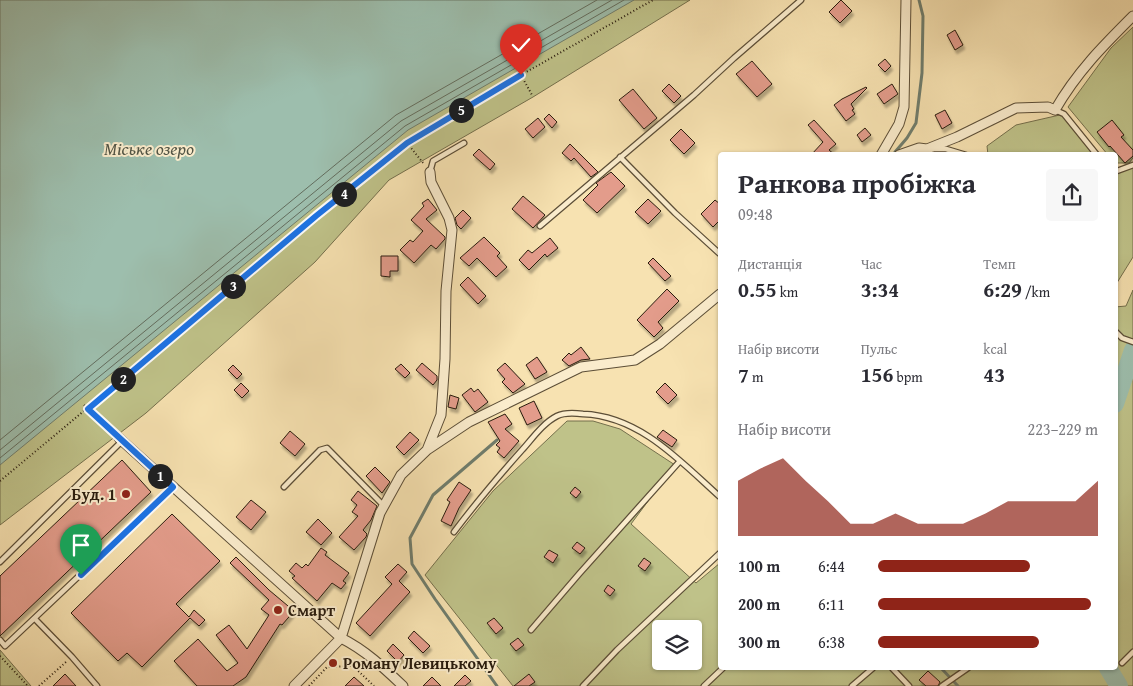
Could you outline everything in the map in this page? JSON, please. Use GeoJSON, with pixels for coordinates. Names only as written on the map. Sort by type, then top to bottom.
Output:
{"type":"FeatureCollection","features":[{"type":"Feature","properties":{"kind":"street"},"geometry":{"type":"LineString","coordinates":[[883,152],[898,124],[904,107],[906,0]]}},
{"type":"Feature","properties":{"kind":"street"},"geometry":{"type":"LineString","coordinates":[[908,152],[919,148],[927,149],[957,137],[1016,108],[1048,107],[1055,110],[1068,88],[1091,58],[1133,16]]}},
{"type":"Feature","properties":{"kind":"street"},"geometry":{"type":"LineString","coordinates":[[427,450],[441,415],[445,359],[446,291],[452,230],[449,218],[431,182],[430,172]]}},
{"type":"Feature","properties":{"kind":"street"},"geometry":{"type":"LineString","coordinates":[[294,686],[341,638],[380,513],[400,475],[427,450],[470,422],[581,367],[635,360],[660,344],[718,296]]}},
{"type":"Feature","properties":{"kind":"street"},"geometry":{"type":"LineString","coordinates":[[120,440],[341,638],[357,646],[374,659],[403,686]]}},
{"type":"Feature","properties":{"kind":"lane"},"geometry":{"type":"LineString","coordinates":[[540,226],[694,95],[741,51],[801,0]]}},
{"type":"Feature","properties":{"kind":"lane"},"geometry":{"type":"LineString","coordinates":[[1055,110],[1064,114],[1095,152]]}},
{"type":"Feature","properties":{"kind":"lane"},"geometry":{"type":"LineString","coordinates":[[430,172],[433,161],[464,143]]}},
{"type":"Feature","properties":{"kind":"lane"},"geometry":{"type":"LineString","coordinates":[[927,149],[946,149],[956,152]]}},
{"type":"Feature","properties":{"kind":"lane"},"geometry":{"type":"LineString","coordinates":[[620,157],[675,213],[718,252]]}},
{"type":"Feature","properties":{"kind":"lane"},"geometry":{"type":"LineString","coordinates":[[1118,171],[1133,165]]}},
{"type":"Feature","properties":{"kind":"lane"},"geometry":{"type":"LineString","coordinates":[[1118,334],[1122,338],[1133,342]]}},
{"type":"Feature","properties":{"kind":"lane"},"geometry":{"type":"LineString","coordinates":[[454,532],[485,491],[537,434],[551,420],[561,414],[603,416],[628,425],[660,444],[718,495]]}},
{"type":"Feature","properties":{"kind":"lane"},"geometry":{"type":"LineString","coordinates":[[0,562],[120,440]]}},
{"type":"Feature","properties":{"kind":"lane"},"geometry":{"type":"LineString","coordinates":[[284,487],[320,450],[327,448],[384,506]]}},
{"type":"Feature","properties":{"kind":"lane"},"geometry":{"type":"LineString","coordinates":[[531,630],[578,574],[680,461]]}},
{"type":"Feature","properties":{"kind":"lane"},"geometry":{"type":"LineString","coordinates":[[0,640],[5,646],[173,487]]}},
{"type":"Feature","properties":{"kind":"lane"},"geometry":{"type":"LineString","coordinates":[[583,686],[624,644],[718,555]]}},
{"type":"Feature","properties":{"kind":"lane"},"geometry":{"type":"LineString","coordinates":[[34,619],[72,657],[97,686]]}},
{"type":"Feature","properties":{"kind":"lane"},"geometry":{"type":"LineString","coordinates":[[1122,663],[1133,652]]}},
{"type":"Feature","properties":{"kind":"lane"},"geometry":{"type":"LineString","coordinates":[[704,686],[721,670]]}},
{"type":"Feature","properties":{"kind":"lane"},"geometry":{"type":"LineString","coordinates":[[852,686],[870,670]]}},
{"type":"Feature","properties":{"kind":"lane"},"geometry":{"type":"LineString","coordinates":[[894,670],[909,686]]}},
{"type":"Feature","properties":{"kind":"lane"},"geometry":{"type":"LineString","coordinates":[[942,686],[965,670]]}},
{"type":"Feature","properties":{"kind":"path"},"geometry":{"type":"LineString","coordinates":[[0,481],[316,216],[407,143],[653,0]]}},
{"type":"Feature","properties":{"kind":"path"},"geometry":{"type":"LineString","coordinates":[[521,75],[532,95]]}},
{"type":"Feature","properties":{"kind":"path"},"geometry":{"type":"LineString","coordinates":[[407,143],[430,172]]}},
{"type":"Feature","properties":{"kind":"path"},"geometry":{"type":"LineString","coordinates":[[84,405],[120,440]]}},
{"type":"Feature","properties":{"kind":"path"},"geometry":{"type":"LineString","coordinates":[[0,656],[28,686]]}},
{"type":"Feature","properties":{"kind":"path"},"geometry":{"type":"LineString","coordinates":[[39,686],[72,657]]}},
{"type":"Feature","properties":{"kind":"path"},"geometry":{"type":"LineString","coordinates":[[309,686],[327,667],[353,666],[374,686]]}},
{"type":"Feature","properties":{"kind":"green space","name":"Міське озеро"},"geometry":{"type":"Polygon","coordinates":[[[0,0],[690,0],[533,97],[389,180],[315,262],[146,413],[0,525],[0,0]]]}},
{"type":"Feature","properties":{"kind":"green space"},"geometry":{"type":"Polygon","coordinates":[[[1133,27],[1133,158],[1129,163],[1118,163],[1118,152],[1106,152],[1068,107],[1111,48],[1133,27]]]}},
{"type":"Feature","properties":{"kind":"green space"},"geometry":{"type":"Polygon","coordinates":[[[1064,114],[1095,152],[988,152],[987,146],[1016,125],[1064,114]]]}},
{"type":"Feature","properties":{"kind":"green space"},"geometry":{"type":"Polygon","coordinates":[[[1133,165],[1133,257],[1118,281],[1118,169],[1133,165]]]}},
{"type":"Feature","properties":{"kind":"green space"},"geometry":{"type":"Polygon","coordinates":[[[1133,290],[1133,686],[513,686],[425,575],[493,491],[567,421],[593,421],[620,429],[675,465],[631,524],[696,583],[718,565],[718,670],[1118,670],[1118,307],[1126,306],[1133,290]]]}},
{"type":"Feature","properties":{"kind":"green space"},"geometry":{"type":"Polygon","coordinates":[[[0,650],[31,686],[0,686],[0,650]]]}},
{"type":"Feature","properties":{"kind":"water","name":"Міське озеро"},"geometry":{"type":"Polygon","coordinates":[[[0,0],[634,0],[408,130],[0,465],[0,0]]]}},
{"type":"Feature","properties":{"kind":"building"},"geometry":{"type":"Polygon","coordinates":[[[841,0],[852,11],[840,23],[829,12],[841,0]]]}},
{"type":"Feature","properties":{"kind":"building"},"geometry":{"type":"Polygon","coordinates":[[[955,30],[963,45],[955,50],[947,35],[955,30]]]}},
{"type":"Feature","properties":{"kind":"building"},"geometry":{"type":"Polygon","coordinates":[[[885,59],[891,66],[885,72],[878,65],[885,59]]]}},
{"type":"Feature","properties":{"kind":"building"},"geometry":{"type":"Polygon","coordinates":[[[752,61],[772,84],[757,97],[736,74],[752,61]]]}},
{"type":"Feature","properties":{"kind":"building"},"geometry":{"type":"Polygon","coordinates":[[[669,84],[681,96],[674,103],[662,91],[669,84]]]}},
{"type":"Feature","properties":{"kind":"building"},"geometry":{"type":"Polygon","coordinates":[[[892,84],[898,94],[884,104],[877,94],[892,84]]]}},
{"type":"Feature","properties":{"kind":"building"},"geometry":{"type":"Polygon","coordinates":[[[866,87],[851,104],[855,114],[846,121],[834,105],[866,87]]]}},
{"type":"Feature","properties":{"kind":"building"},"geometry":{"type":"Polygon","coordinates":[[[633,89],[657,118],[644,129],[619,100],[633,89]]]}},
{"type":"Feature","properties":{"kind":"building"},"geometry":{"type":"Polygon","coordinates":[[[945,110],[952,123],[942,129],[935,115],[945,110]]]}},
{"type":"Feature","properties":{"kind":"building"},"geometry":{"type":"Polygon","coordinates":[[[549,114],[557,122],[552,128],[544,119],[549,114]]]}},
{"type":"Feature","properties":{"kind":"building"},"geometry":{"type":"Polygon","coordinates":[[[538,118],[545,127],[533,138],[525,129],[538,118]]]}},
{"type":"Feature","properties":{"kind":"building"},"geometry":{"type":"Polygon","coordinates":[[[814,120],[836,144],[829,150],[831,152],[814,152],[823,142],[808,125],[814,120]]]}},
{"type":"Feature","properties":{"kind":"building"},"geometry":{"type":"Polygon","coordinates":[[[1112,120],[1124,135],[1121,137],[1133,150],[1133,156],[1125,163],[1118,155],[1118,152],[1109,147],[1097,132],[1112,120]]]}},
{"type":"Feature","properties":{"kind":"building"},"geometry":{"type":"Polygon","coordinates":[[[865,128],[871,135],[862,142],[857,135],[865,128]]]}},
{"type":"Feature","properties":{"kind":"building"},"geometry":{"type":"Polygon","coordinates":[[[681,129],[695,143],[684,154],[670,140],[681,129]]]}},
{"type":"Feature","properties":{"kind":"building"},"geometry":{"type":"Polygon","coordinates":[[[570,144],[598,172],[591,177],[574,158],[571,161],[562,153],[570,144]]]}},
{"type":"Feature","properties":{"kind":"building"},"geometry":{"type":"Polygon","coordinates":[[[479,149],[495,164],[490,170],[473,155],[479,149]]]}},
{"type":"Feature","properties":{"kind":"building"},"geometry":{"type":"Polygon","coordinates":[[[611,172],[625,186],[597,213],[583,200],[598,185],[596,183],[611,172]]]}},
{"type":"Feature","properties":{"kind":"building"},"geometry":{"type":"Polygon","coordinates":[[[523,196],[545,215],[533,228],[512,209],[523,196]]]}},
{"type":"Feature","properties":{"kind":"building"},"geometry":{"type":"Polygon","coordinates":[[[428,199],[437,210],[426,219],[445,239],[436,249],[431,245],[414,263],[400,250],[410,240],[413,242],[423,231],[411,220],[424,206],[422,203],[428,199]]]}},
{"type":"Feature","properties":{"kind":"building"},"geometry":{"type":"Polygon","coordinates":[[[648,199],[661,211],[648,224],[635,212],[648,199]]]}},
{"type":"Feature","properties":{"kind":"building"},"geometry":{"type":"Polygon","coordinates":[[[715,200],[718,202],[718,222],[713,227],[701,214],[715,200]]]}},
{"type":"Feature","properties":{"kind":"building"},"geometry":{"type":"Polygon","coordinates":[[[463,210],[471,218],[461,229],[457,225],[455,218],[463,210]]]}},
{"type":"Feature","properties":{"kind":"building"},"geometry":{"type":"Polygon","coordinates":[[[484,237],[500,253],[497,256],[507,267],[496,277],[477,258],[469,266],[460,258],[484,237]]]}},
{"type":"Feature","properties":{"kind":"building"},"geometry":{"type":"Polygon","coordinates":[[[550,238],[558,248],[547,257],[545,254],[529,270],[519,260],[528,250],[532,253],[550,238]]]}},
{"type":"Feature","properties":{"kind":"building"},"geometry":{"type":"Polygon","coordinates":[[[381,256],[398,256],[398,271],[390,271],[390,277],[381,276],[381,256]]]}},
{"type":"Feature","properties":{"kind":"building"},"geometry":{"type":"Polygon","coordinates":[[[653,258],[671,276],[665,281],[648,263],[653,258]]]}},
{"type":"Feature","properties":{"kind":"building"},"geometry":{"type":"Polygon","coordinates":[[[468,277],[486,296],[478,304],[460,285],[468,277]]]}},
{"type":"Feature","properties":{"kind":"building"},"geometry":{"type":"Polygon","coordinates":[[[667,289],[679,301],[658,322],[663,328],[654,337],[637,320],[667,289]]]}},
{"type":"Feature","properties":{"kind":"building"},"geometry":{"type":"Polygon","coordinates":[[[581,347],[590,359],[581,360],[569,366],[562,360],[569,353],[571,355],[581,347]]]}},
{"type":"Feature","properties":{"kind":"building"},"geometry":{"type":"Polygon","coordinates":[[[537,357],[547,372],[535,379],[526,365],[537,357]]]}},
{"type":"Feature","properties":{"kind":"building"},"geometry":{"type":"Polygon","coordinates":[[[422,363],[437,376],[437,380],[433,385],[416,370],[422,363]]]}},
{"type":"Feature","properties":{"kind":"building"},"geometry":{"type":"Polygon","coordinates":[[[505,363],[525,384],[513,393],[502,382],[505,379],[497,370],[505,363]]]}},
{"type":"Feature","properties":{"kind":"building"},"geometry":{"type":"Polygon","coordinates":[[[401,364],[410,373],[405,378],[395,369],[401,364]]]}},
{"type":"Feature","properties":{"kind":"building"},"geometry":{"type":"Polygon","coordinates":[[[233,365],[242,374],[237,379],[228,370],[233,365]]]}},
{"type":"Feature","properties":{"kind":"building"},"geometry":{"type":"Polygon","coordinates":[[[241,383],[249,391],[242,398],[234,390],[241,383]]]}},
{"type":"Feature","properties":{"kind":"building"},"geometry":{"type":"Polygon","coordinates":[[[665,383],[677,395],[668,404],[656,392],[665,383]]]}},
{"type":"Feature","properties":{"kind":"building"},"geometry":{"type":"Polygon","coordinates":[[[471,388],[474,392],[478,389],[488,402],[475,412],[462,395],[471,388]]]}},
{"type":"Feature","properties":{"kind":"building"},"geometry":{"type":"Polygon","coordinates":[[[450,395],[459,398],[456,409],[448,407],[450,395]]]}},
{"type":"Feature","properties":{"kind":"building"},"geometry":{"type":"Polygon","coordinates":[[[534,401],[542,418],[527,425],[519,408],[534,401]]]}},
{"type":"Feature","properties":{"kind":"building"},"geometry":{"type":"Polygon","coordinates":[[[505,414],[512,424],[505,429],[519,441],[504,458],[497,452],[500,448],[496,445],[500,441],[488,422],[505,414]]]}},
{"type":"Feature","properties":{"kind":"building"},"geometry":{"type":"Polygon","coordinates":[[[663,430],[677,440],[672,447],[657,437],[663,430]]]}},
{"type":"Feature","properties":{"kind":"building"},"geometry":{"type":"Polygon","coordinates":[[[290,431],[305,444],[295,456],[280,443],[290,431]]]}},
{"type":"Feature","properties":{"kind":"building"},"geometry":{"type":"Polygon","coordinates":[[[410,432],[419,440],[404,455],[396,447],[410,432]]]}},
{"type":"Feature","properties":{"kind":"building"},"geometry":{"type":"Polygon","coordinates":[[[122,460],[151,492],[0,636],[0,576],[122,460]]]}},
{"type":"Feature","properties":{"kind":"building"},"geometry":{"type":"Polygon","coordinates":[[[375,467],[390,482],[382,493],[366,476],[375,467]]]}},
{"type":"Feature","properties":{"kind":"building"},"geometry":{"type":"Polygon","coordinates":[[[459,482],[471,490],[459,508],[451,526],[441,521],[450,502],[447,500],[459,482]]]}},
{"type":"Feature","properties":{"kind":"building"},"geometry":{"type":"Polygon","coordinates":[[[575,487],[581,492],[576,498],[570,493],[575,487]]]}},
{"type":"Feature","properties":{"kind":"building"},"geometry":{"type":"Polygon","coordinates":[[[358,491],[377,506],[371,520],[363,530],[367,534],[366,537],[354,550],[339,537],[358,516],[352,512],[357,505],[351,500],[358,491]]]}},
{"type":"Feature","properties":{"kind":"building"},"geometry":{"type":"Polygon","coordinates":[[[251,500],[266,512],[251,530],[236,517],[251,500]]]}},
{"type":"Feature","properties":{"kind":"building"},"geometry":{"type":"Polygon","coordinates":[[[172,514],[220,561],[176,604],[189,617],[194,610],[205,620],[199,626],[190,618],[142,667],[127,653],[118,661],[71,613],[172,514]]]}},
{"type":"Feature","properties":{"kind":"building"},"geometry":{"type":"Polygon","coordinates":[[[318,519],[332,533],[321,545],[306,532],[318,519]]]}},
{"type":"Feature","properties":{"kind":"building"},"geometry":{"type":"Polygon","coordinates":[[[577,542],[585,548],[580,554],[572,548],[577,542]]]}},
{"type":"Feature","properties":{"kind":"building"},"geometry":{"type":"Polygon","coordinates":[[[321,548],[327,552],[325,555],[349,573],[343,581],[346,583],[341,589],[332,583],[317,601],[292,578],[295,576],[289,571],[296,563],[302,568],[306,564],[308,566],[321,548]]]}},
{"type":"Feature","properties":{"kind":"building"},"geometry":{"type":"Polygon","coordinates":[[[549,550],[558,555],[553,563],[544,557],[549,550]]]}},
{"type":"Feature","properties":{"kind":"building"},"geometry":{"type":"Polygon","coordinates":[[[236,557],[269,590],[294,611],[282,625],[280,624],[246,677],[233,686],[197,686],[174,661],[198,639],[227,671],[238,663],[216,635],[229,625],[247,649],[269,615],[261,609],[269,600],[230,563],[236,557]]]}},
{"type":"Feature","properties":{"kind":"building"},"geometry":{"type":"Polygon","coordinates":[[[644,558],[651,563],[645,571],[638,566],[644,558]]]}},
{"type":"Feature","properties":{"kind":"building"},"geometry":{"type":"Polygon","coordinates":[[[398,564],[407,572],[399,581],[410,592],[370,636],[356,623],[392,584],[385,577],[398,564]]]}},
{"type":"Feature","properties":{"kind":"building"},"geometry":{"type":"Polygon","coordinates":[[[608,585],[615,590],[610,596],[604,591],[608,585]]]}},
{"type":"Feature","properties":{"kind":"building"},"geometry":{"type":"Polygon","coordinates":[[[494,618],[503,628],[496,634],[487,623],[494,618]]]}},
{"type":"Feature","properties":{"kind":"building"},"geometry":{"type":"Polygon","coordinates":[[[414,631],[430,646],[423,653],[408,638],[414,631]]]}},
{"type":"Feature","properties":{"kind":"building"},"geometry":{"type":"Polygon","coordinates":[[[518,638],[524,645],[516,651],[510,644],[518,638]]]}},
{"type":"Feature","properties":{"kind":"building"},"geometry":{"type":"Polygon","coordinates":[[[393,644],[404,655],[398,662],[387,651],[393,644]]]}},
{"type":"Feature","properties":{"kind":"building"},"geometry":{"type":"Polygon","coordinates":[[[928,671],[940,682],[938,686],[926,686],[919,680],[928,671]]]}},
{"type":"Feature","properties":{"kind":"building"},"geometry":{"type":"Polygon","coordinates":[[[65,674],[76,686],[53,686],[65,674]]]}},
{"type":"Feature","properties":{"kind":"building"},"geometry":{"type":"Polygon","coordinates":[[[529,674],[535,682],[529,686],[514,686],[529,674]]]}},
{"type":"Feature","properties":{"kind":"building"},"geometry":{"type":"Polygon","coordinates":[[[465,675],[471,681],[465,686],[454,686],[465,675]]]}},
{"type":"Feature","properties":{"kind":"building"},"geometry":{"type":"Polygon","coordinates":[[[354,677],[364,686],[345,686],[354,677]]]}},
{"type":"Feature","properties":{"kind":"building"},"geometry":{"type":"Polygon","coordinates":[[[432,677],[441,686],[423,686],[432,677]]]}},
{"type":"Feature","properties":{"kind":"waterway"},"geometry":{"type":"LineString","coordinates":[[895,152],[907,138],[916,123],[922,73],[923,16],[919,0]]}},
{"type":"Feature","properties":{"kind":"waterway"},"geometry":{"type":"LineString","coordinates":[[1118,395],[1133,350]]}},
{"type":"Feature","properties":{"kind":"waterway"},"geometry":{"type":"LineString","coordinates":[[497,440],[433,495],[410,538],[412,564],[497,686]]}},
{"type":"Feature","properties":{"kind":"waterway"},"geometry":{"type":"LineString","coordinates":[[943,670],[958,686]]}},
{"type":"Feature","properties":{"kind":"waterway"},"geometry":{"type":"LineString","coordinates":[[1109,670],[1119,686]]}},
{"type":"Feature","properties":{"kind":"place","name":"Буд. 1"},"geometry":{"type":"Point","coordinates":[126,494]}},
{"type":"Feature","properties":{"kind":"place","name":"Смарт"},"geometry":{"type":"Point","coordinates":[278,610]}},
{"type":"Feature","properties":{"kind":"place","name":"Роману Левицькому"},"geometry":{"type":"Point","coordinates":[333,663]}},
{"type":"Feature","properties":{"kind":"route"},"geometry":{"type":"LineString","coordinates":[[81,575],[173,487],[88,409],[316,216],[407,143],[521,75]]}}]}
